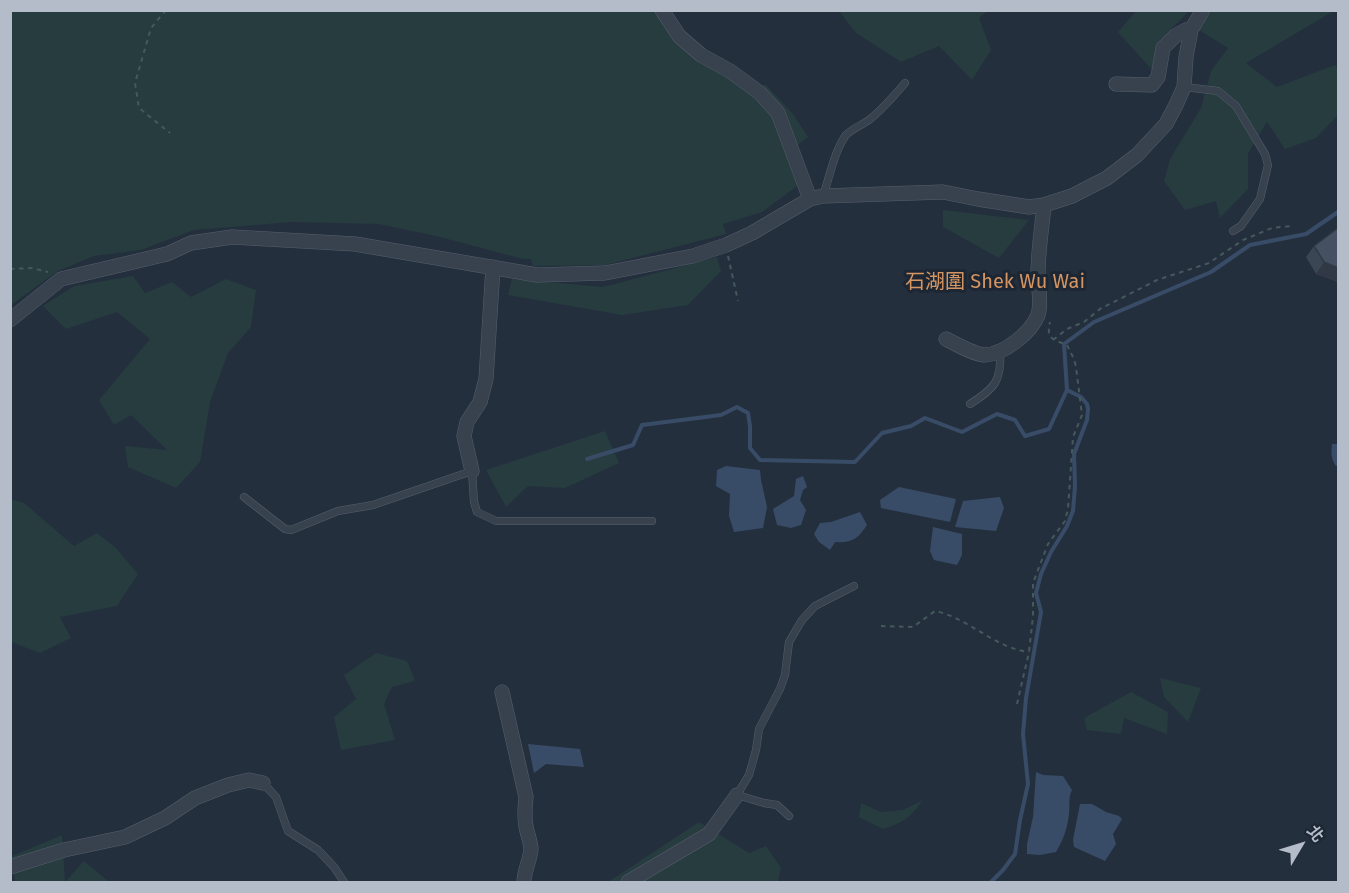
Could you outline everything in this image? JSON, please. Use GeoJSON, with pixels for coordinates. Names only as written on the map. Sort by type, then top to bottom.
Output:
{"type":"FeatureCollection","features":[{"type":"Feature","properties":{"kind":"street"},"geometry":{"type":"LineString","coordinates":[[662,10],[679,36],[701,54],[730,71],[760,93],[778,113],[816,197]]}},
{"type":"Feature","properties":{"kind":"street"},"geometry":{"type":"LineString","coordinates":[[10,320],[61,279],[167,254],[191,243],[232,237],[355,244],[537,274],[605,273],[693,256],[726,245],[816,197],[943,192],[1029,207],[1044,205],[1072,196],[1107,178],[1137,155],[1166,124],[1184,87],[1191,30],[1203,10]]}},
{"type":"Feature","properties":{"kind":"street"},"geometry":{"type":"LineString","coordinates":[[1116,84],[1152,85],[1158,77],[1163,48],[1175,36],[1191,30]]}},
{"type":"Feature","properties":{"kind":"street"},"geometry":{"type":"LineString","coordinates":[[946,339],[982,355],[1000,352],[1031,327],[1038,314],[1039,257],[1044,205]]}},
{"type":"Feature","properties":{"kind":"street"},"geometry":{"type":"LineString","coordinates":[[472,471],[464,436],[467,422],[480,402],[486,380],[493,267]]}},
{"type":"Feature","properties":{"kind":"street"},"geometry":{"type":"LineString","coordinates":[[502,692],[526,797],[526,829],[531,846],[524,882]]}},
{"type":"Feature","properties":{"kind":"street"},"geometry":{"type":"LineString","coordinates":[[10,867],[64,850],[125,837],[165,818],[195,798],[228,785],[249,780],[264,783]]}},
{"type":"Feature","properties":{"kind":"street"},"geometry":{"type":"LineString","coordinates":[[628,882],[709,834],[738,795]]}},
{"type":"Feature","properties":{"kind":"lane"},"geometry":{"type":"LineString","coordinates":[[816,197],[839,146],[847,135],[889,103],[905,83]]}},
{"type":"Feature","properties":{"kind":"lane"},"geometry":{"type":"LineString","coordinates":[[1184,87],[1218,91],[1236,106],[1265,154],[1268,165],[1260,199],[1240,226],[1233,231]]}},
{"type":"Feature","properties":{"kind":"lane"},"geometry":{"type":"LineString","coordinates":[[970,404],[990,389],[998,378],[1001,368],[1000,352]]}},
{"type":"Feature","properties":{"kind":"lane"},"geometry":{"type":"LineString","coordinates":[[244,497],[285,529],[291,530],[338,511],[373,505],[472,471],[477,512],[496,521],[652,521]]}},
{"type":"Feature","properties":{"kind":"lane"},"geometry":{"type":"LineString","coordinates":[[789,816],[777,805],[738,795],[749,775],[759,729],[785,675],[789,642],[802,620],[815,606],[854,586]]}},
{"type":"Feature","properties":{"kind":"lane"},"geometry":{"type":"LineString","coordinates":[[264,783],[276,797],[288,831],[318,850],[344,882]]}},
{"type":"Feature","properties":{"kind":"path"},"geometry":{"type":"LineString","coordinates":[[166,10],[151,28],[135,83],[139,108],[170,133]]}},
{"type":"Feature","properties":{"kind":"path"},"geometry":{"type":"LineString","coordinates":[[1017,704],[1029,652],[1033,616],[1033,582],[1048,544],[1065,521],[1068,509],[1073,437],[1082,415],[1074,359],[1067,345],[1053,340],[1067,329],[1084,322],[1100,309],[1157,280],[1209,263],[1243,240],[1260,232],[1291,226]]}},
{"type":"Feature","properties":{"kind":"path"},"geometry":{"type":"LineString","coordinates":[[726,245],[738,301]]}},
{"type":"Feature","properties":{"kind":"path"},"geometry":{"type":"LineString","coordinates":[[10,269],[32,268],[46,271],[61,279]]}},
{"type":"Feature","properties":{"kind":"path"},"geometry":{"type":"LineString","coordinates":[[881,626],[912,627],[935,610],[953,616],[999,642],[1020,651],[1029,652]]}},
{"type":"Feature","properties":{"kind":"green space"},"geometry":{"type":"Polygon","coordinates":[[[11,11],[659,11],[745,88],[766,85],[793,114],[808,137],[789,152],[800,184],[762,212],[723,224],[726,234],[605,265],[533,266],[531,259],[379,224],[292,222],[194,230],[141,250],[94,256],[58,271],[11,305],[11,11]]]}},
{"type":"Feature","properties":{"kind":"green space"},"geometry":{"type":"Polygon","coordinates":[[[839,11],[988,11],[979,18],[991,50],[972,80],[939,46],[901,62],[856,33],[839,11]]]}},
{"type":"Feature","properties":{"kind":"green space"},"geometry":{"type":"Polygon","coordinates":[[[1136,11],[1189,11],[1159,41],[1152,70],[1118,32],[1136,11]]]}},
{"type":"Feature","properties":{"kind":"green space"},"geometry":{"type":"Polygon","coordinates":[[[1212,11],[1332,11],[1246,63],[1277,87],[1335,65],[1338,69],[1338,115],[1316,138],[1285,149],[1267,122],[1248,153],[1248,189],[1220,218],[1216,201],[1185,210],[1164,181],[1170,159],[1201,108],[1211,71],[1228,48],[1199,30],[1212,11]]]}},
{"type":"Feature","properties":{"kind":"green space"},"geometry":{"type":"Polygon","coordinates":[[[943,210],[1029,220],[999,258],[943,227],[943,210]]]}},
{"type":"Feature","properties":{"kind":"green space"},"geometry":{"type":"Polygon","coordinates":[[[717,257],[721,271],[688,305],[622,315],[508,295],[512,279],[603,287],[717,257]]]}},
{"type":"Feature","properties":{"kind":"green space"},"geometry":{"type":"Polygon","coordinates":[[[133,276],[145,293],[172,282],[191,297],[226,279],[256,290],[251,327],[228,353],[210,402],[200,462],[176,488],[128,467],[125,446],[167,450],[131,415],[114,425],[99,400],[150,339],[117,312],[66,329],[43,306],[74,286],[133,276]]]}},
{"type":"Feature","properties":{"kind":"green space"},"geometry":{"type":"Polygon","coordinates":[[[605,431],[619,463],[565,488],[528,486],[506,507],[486,470],[605,431]]]}},
{"type":"Feature","properties":{"kind":"green space"},"geometry":{"type":"Polygon","coordinates":[[[10,499],[24,503],[74,546],[97,533],[116,548],[138,574],[117,606],[60,617],[71,638],[40,653],[11,642],[10,499]]]}},
{"type":"Feature","properties":{"kind":"green space"},"geometry":{"type":"Polygon","coordinates":[[[376,653],[407,661],[415,681],[392,687],[384,704],[395,740],[341,750],[334,717],[356,699],[344,675],[376,653]]]}},
{"type":"Feature","properties":{"kind":"green space"},"geometry":{"type":"Polygon","coordinates":[[[1160,678],[1201,688],[1188,722],[1164,697],[1160,678]]]}},
{"type":"Feature","properties":{"kind":"green space"},"geometry":{"type":"Polygon","coordinates":[[[1131,692],[1168,712],[1167,734],[1124,718],[1121,734],[1087,730],[1084,718],[1131,692]]]}},
{"type":"Feature","properties":{"kind":"green space"},"geometry":{"type":"Polygon","coordinates":[[[923,800],[906,819],[883,829],[859,817],[861,803],[881,812],[903,810],[923,800]]]}},
{"type":"Feature","properties":{"kind":"green space"},"geometry":{"type":"Polygon","coordinates":[[[699,822],[749,853],[766,846],[781,868],[778,882],[608,882],[699,822]]]}},
{"type":"Feature","properties":{"kind":"green space"},"geometry":{"type":"Polygon","coordinates":[[[62,835],[65,882],[15,882],[10,857],[62,835]]]}},
{"type":"Feature","properties":{"kind":"green space"},"geometry":{"type":"Polygon","coordinates":[[[84,861],[109,882],[65,882],[84,861]]]}},
{"type":"Feature","properties":{"kind":"water"},"geometry":{"type":"Polygon","coordinates":[[[1332,444],[1338,444],[1338,466],[1332,458],[1332,444]]]}},
{"type":"Feature","properties":{"kind":"water"},"geometry":{"type":"Polygon","coordinates":[[[726,466],[760,470],[767,507],[763,528],[734,532],[729,516],[730,494],[716,486],[717,470],[726,466]]]}},
{"type":"Feature","properties":{"kind":"water"},"geometry":{"type":"Polygon","coordinates":[[[803,476],[807,487],[803,490],[800,500],[806,510],[801,525],[791,528],[777,525],[773,509],[794,496],[796,479],[803,476]]]}},
{"type":"Feature","properties":{"kind":"water"},"geometry":{"type":"Polygon","coordinates":[[[899,487],[956,499],[950,522],[881,508],[880,500],[899,487]]]}},
{"type":"Feature","properties":{"kind":"water"},"geometry":{"type":"Polygon","coordinates":[[[1000,497],[1004,508],[996,531],[955,527],[963,501],[1000,497]]]}},
{"type":"Feature","properties":{"kind":"water"},"geometry":{"type":"Polygon","coordinates":[[[860,512],[867,525],[854,539],[835,542],[830,550],[819,542],[814,534],[820,523],[831,522],[860,512]]]}},
{"type":"Feature","properties":{"kind":"water"},"geometry":{"type":"Polygon","coordinates":[[[933,527],[962,534],[962,555],[957,565],[934,560],[930,551],[933,527]]]}},
{"type":"Feature","properties":{"kind":"water"},"geometry":{"type":"Polygon","coordinates":[[[528,744],[580,749],[584,767],[546,764],[534,773],[528,744]]]}},
{"type":"Feature","properties":{"kind":"water"},"geometry":{"type":"Polygon","coordinates":[[[1036,772],[1043,775],[1063,776],[1072,790],[1065,834],[1056,852],[1040,855],[1027,854],[1033,817],[1036,772]]]}},
{"type":"Feature","properties":{"kind":"water"},"geometry":{"type":"Polygon","coordinates":[[[1080,804],[1092,804],[1122,819],[1113,834],[1116,844],[1105,861],[1074,847],[1073,840],[1080,804]]]}},
{"type":"Feature","properties":{"kind":"building"},"geometry":{"type":"Polygon","coordinates":[[[1338,228],[1338,268],[1324,262],[1314,246],[1338,228]]]}},
{"type":"Feature","properties":{"kind":"waterway"},"geometry":{"type":"LineString","coordinates":[[587,459],[633,445],[642,425],[721,415],[737,407],[748,413],[750,448],[760,460],[855,462],[882,433],[911,426],[925,418],[962,432],[997,414],[1015,420],[1025,436],[1049,429],[1067,390],[1064,344],[1094,322],[1211,272],[1250,245],[1306,234],[1338,212]]}},
{"type":"Feature","properties":{"kind":"waterway"},"geometry":{"type":"LineString","coordinates":[[991,882],[1015,854],[1028,784],[1023,734],[1026,698],[1041,612],[1036,593],[1041,574],[1073,511],[1074,454],[1087,420],[1088,409],[1081,397],[1067,390]]}},
{"type":"Feature","properties":{"kind":"district","name":"石湖圍 Shek Wu Wai"},"geometry":{"type":"Point","coordinates":[995,282]}}]}
